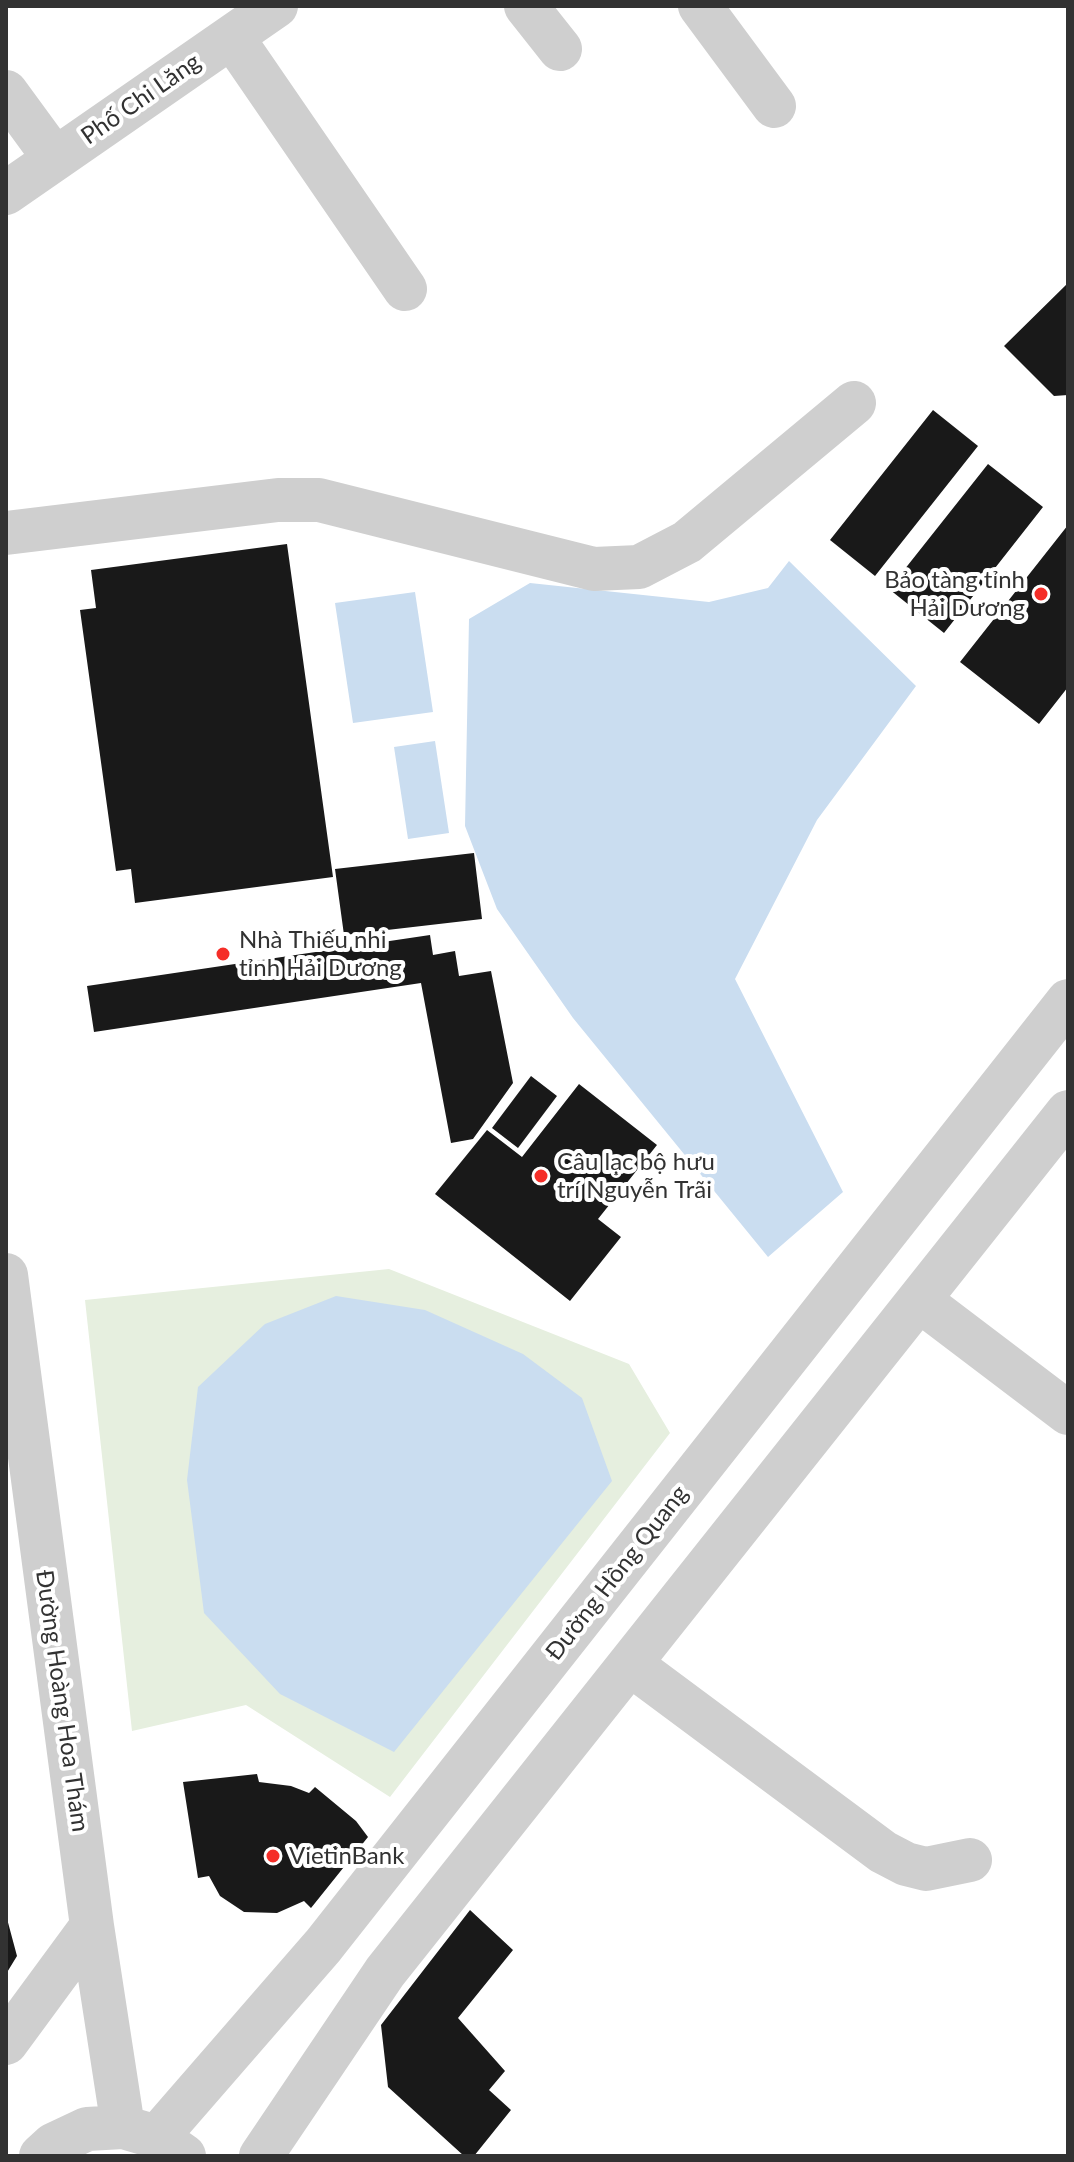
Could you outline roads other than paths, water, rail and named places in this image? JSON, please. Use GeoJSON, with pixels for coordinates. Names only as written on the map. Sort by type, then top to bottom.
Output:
{"type":"FeatureCollection","features":[{"type":"Feature","properties":{"kind":"street","name":"Phố Chi Lăng"},"geometry":{"type":"LineString","coordinates":[[6,193],[276,6]]}},
{"type":"Feature","properties":{"kind":"street"},"geometry":{"type":"LineString","coordinates":[[526,6],[560,49]]}},
{"type":"Feature","properties":{"kind":"street"},"geometry":{"type":"LineString","coordinates":[[700,6],[774,106]]}},
{"type":"Feature","properties":{"kind":"street"},"geometry":{"type":"LineString","coordinates":[[232,37],[405,289]]}},
{"type":"Feature","properties":{"kind":"street"},"geometry":{"type":"LineString","coordinates":[[6,92],[55,159]]}},
{"type":"Feature","properties":{"kind":"street"},"geometry":{"type":"LineString","coordinates":[[6,533],[278,500],[319,500],[594,569],[639,567],[687,542],[854,403]]}},
{"type":"Feature","properties":{"kind":"street","name":"Đường Hồng Quang"},"geometry":{"type":"LineString","coordinates":[[154,2140],[323,1946],[1068,1001]]}},
{"type":"Feature","properties":{"kind":"street"},"geometry":{"type":"LineString","coordinates":[[261,2156],[385,1972],[1068,1112]]}},
{"type":"Feature","properties":{"kind":"street","name":"Đường Hoàng Hoa Thám"},"geometry":{"type":"LineString","coordinates":[[6,1275],[92,1926],[154,2140]]}},
{"type":"Feature","properties":{"kind":"street"},"geometry":{"type":"LineString","coordinates":[[919,1300],[1068,1413]]}},
{"type":"Feature","properties":{"kind":"street"},"geometry":{"type":"LineString","coordinates":[[758,1393],[809,1438]]}},
{"type":"Feature","properties":{"kind":"street"},"geometry":{"type":"LineString","coordinates":[[630,1664],[883,1852],[906,1864],[926,1869],[970,1860]]}},
{"type":"Feature","properties":{"kind":"street"},"geometry":{"type":"LineString","coordinates":[[12,2050],[92,1926]]}},
{"type":"Feature","properties":{"kind":"street"},"geometry":{"type":"LineString","coordinates":[[41,2156],[53,2145],[87,2129],[154,2140]]}},
{"type":"Feature","properties":{"kind":"water"},"geometry":{"type":"Polygon","coordinates":[[[789,561],[916,686],[817,820],[735,979],[843,1192],[768,1257],[573,1018],[497,909],[465,826],[469,619],[530,583],[709,602],[768,588],[789,561]]]}},
{"type":"Feature","properties":{"kind":"water"},"geometry":{"type":"Polygon","coordinates":[[[415,592],[433,712],[353,723],[335,603],[415,592]]]}},
{"type":"Feature","properties":{"kind":"water"},"geometry":{"type":"Polygon","coordinates":[[[435,741],[449,833],[408,839],[394,747],[435,741]]]}},
{"type":"Feature","properties":{"kind":"water"},"geometry":{"type":"Polygon","coordinates":[[[336,1296],[425,1310],[523,1354],[582,1398],[612,1481],[394,1752],[280,1694],[204,1613],[187,1480],[198,1387],[265,1324],[336,1296]]]}},
{"type":"Feature","properties":{"kind":"place","name":"Bảo tàng tỉnh Hải Dương"},"geometry":{"type":"Point","coordinates":[1041,594]}},
{"type":"Feature","properties":{"kind":"place","name":"Nhà Thiếu nhi tỉnh Hải Dương"},"geometry":{"type":"Point","coordinates":[223,954]}},
{"type":"Feature","properties":{"kind":"place","name":"Câu lạc bộ hưu trí Nguyễn Trãi"},"geometry":{"type":"Point","coordinates":[541,1176]}},
{"type":"Feature","properties":{"kind":"place","name":"VietinBank"},"geometry":{"type":"Point","coordinates":[273,1856]}}]}
